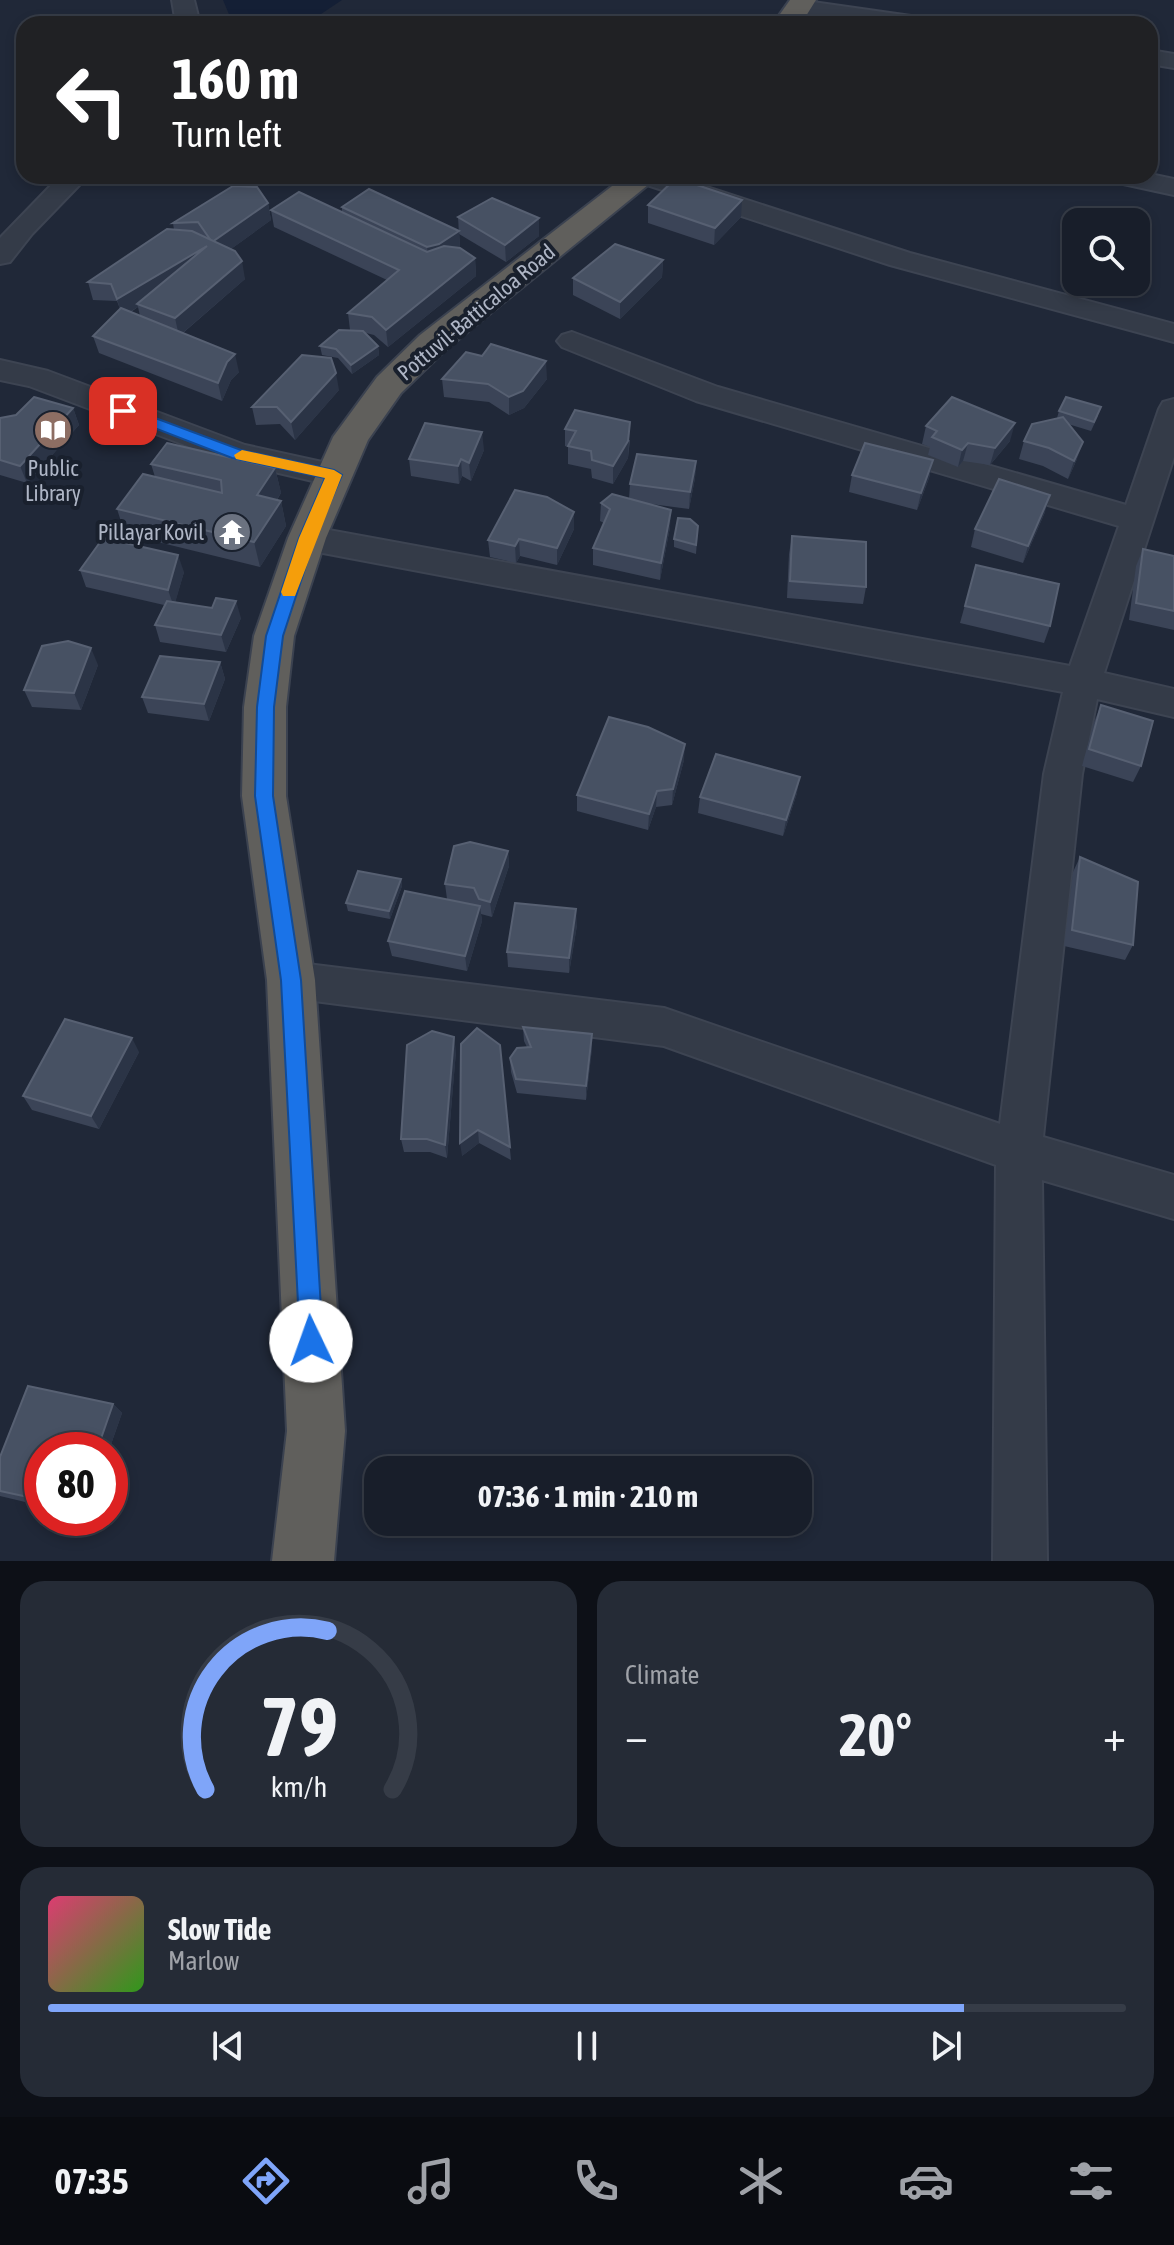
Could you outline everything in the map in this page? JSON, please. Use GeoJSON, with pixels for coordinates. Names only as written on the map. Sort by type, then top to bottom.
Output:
{"type":"FeatureCollection","features":[{"type":"Feature","properties":{"kind":"highway","name":"Pottuvil-Batticaloa Road"},"geometry":{"type":"LineString","coordinates":[[303,1561],[316,1431],[291,980],[264,796],[265,707],[274,636],[307,538],[351,437],[389,385],[410,363],[636,184]]}},
{"type":"Feature","properties":{"kind":"street"},"geometry":{"type":"LineString","coordinates":[[796,10],[848,16]]}},
{"type":"Feature","properties":{"kind":"street"},"geometry":{"type":"LineString","coordinates":[[0,256],[11,227],[65,184]]}},
{"type":"Feature","properties":{"kind":"street"},"geometry":{"type":"LineString","coordinates":[[670,184],[900,259],[1174,333]]}},
{"type":"Feature","properties":{"kind":"street"},"geometry":{"type":"LineString","coordinates":[[572,341],[707,394],[1139,520]]}},
{"type":"Feature","properties":{"kind":"street"},"geometry":{"type":"LineString","coordinates":[[0,370],[37,378],[238,454],[334,475]]}},
{"type":"Feature","properties":{"kind":"street"},"geometry":{"type":"LineString","coordinates":[[1020,1561],[1019,1152],[1063,774],[1083,682],[1174,409]]}},
{"type":"Feature","properties":{"kind":"street"},"geometry":{"type":"LineString","coordinates":[[307,538],[1083,682],[1174,703]]}},
{"type":"Feature","properties":{"kind":"street"},"geometry":{"type":"LineString","coordinates":[[291,980],[664,1027],[1019,1152],[1174,1197]]}},
{"type":"Feature","properties":{"kind":"water"},"geometry":{"type":"Polygon","coordinates":[[[223,0],[342,0],[318,16],[230,16],[223,0]]]}},
{"type":"Feature","properties":{"kind":"building"},"geometry":{"type":"Polygon","coordinates":[[[670,184],[694,184],[742,200],[715,228],[648,205],[670,184]]]}},
{"type":"Feature","properties":{"kind":"building"},"geometry":{"type":"Polygon","coordinates":[[[233,186],[257,187],[268,203],[212,242],[198,222],[173,223],[233,186]]]}},
{"type":"Feature","properties":{"kind":"building"},"geometry":{"type":"Polygon","coordinates":[[[369,189],[459,231],[439,244],[427,247],[342,207],[369,189]]]}},
{"type":"Feature","properties":{"kind":"building"},"geometry":{"type":"Polygon","coordinates":[[[299,192],[427,252],[444,246],[460,248],[475,258],[386,330],[372,317],[348,313],[399,270],[271,210],[299,192]]]}},
{"type":"Feature","properties":{"kind":"building"},"geometry":{"type":"Polygon","coordinates":[[[492,198],[539,218],[505,245],[458,217],[492,198]]]}},
{"type":"Feature","properties":{"kind":"building"},"geometry":{"type":"Polygon","coordinates":[[[167,229],[192,231],[235,251],[242,261],[175,318],[137,304],[207,246],[117,299],[111,284],[88,282],[167,229]]]}},
{"type":"Feature","properties":{"kind":"building"},"geometry":{"type":"Polygon","coordinates":[[[615,244],[663,260],[620,302],[573,278],[615,244]]]}},
{"type":"Feature","properties":{"kind":"building"},"geometry":{"type":"Polygon","coordinates":[[[121,308],[235,354],[227,362],[218,383],[93,336],[121,308]]]}},
{"type":"Feature","properties":{"kind":"building"},"geometry":{"type":"Polygon","coordinates":[[[339,330],[363,331],[378,346],[351,365],[336,349],[320,346],[339,330]]]}},
{"type":"Feature","properties":{"kind":"building"},"geometry":{"type":"Polygon","coordinates":[[[491,344],[546,361],[523,391],[509,397],[488,384],[442,379],[466,352],[482,356],[491,344]]]}},
{"type":"Feature","properties":{"kind":"building"},"geometry":{"type":"Polygon","coordinates":[[[302,355],[331,358],[336,373],[291,422],[277,407],[252,407],[302,355]]]}},
{"type":"Feature","properties":{"kind":"building"},"geometry":{"type":"Polygon","coordinates":[[[34,397],[73,408],[20,466],[0,460],[0,418],[16,415],[34,397]]]}},
{"type":"Feature","properties":{"kind":"building"},"geometry":{"type":"Polygon","coordinates":[[[952,397],[1015,423],[995,448],[968,443],[962,450],[932,437],[937,431],[926,426],[952,397]]]}},
{"type":"Feature","properties":{"kind":"building"},"geometry":{"type":"Polygon","coordinates":[[[1066,397],[1101,407],[1094,422],[1059,411],[1066,397]]]}},
{"type":"Feature","properties":{"kind":"building"},"geometry":{"type":"Polygon","coordinates":[[[575,410],[630,422],[628,441],[613,466],[592,460],[591,451],[568,446],[576,431],[565,429],[575,410]]]}},
{"type":"Feature","properties":{"kind":"building"},"geometry":{"type":"Polygon","coordinates":[[[1063,417],[1083,442],[1074,461],[1049,448],[1024,441],[1032,424],[1063,417]]]}},
{"type":"Feature","properties":{"kind":"building"},"geometry":{"type":"Polygon","coordinates":[[[425,423],[482,432],[469,463],[461,459],[458,466],[409,459],[425,423]]]}},
{"type":"Feature","properties":{"kind":"building"},"geometry":{"type":"Polygon","coordinates":[[[167,443],[275,468],[257,495],[281,501],[254,542],[117,509],[143,474],[222,493],[221,480],[151,464],[167,443]]]}},
{"type":"Feature","properties":{"kind":"building"},"geometry":{"type":"Polygon","coordinates":[[[865,443],[933,460],[921,493],[852,475],[865,443]]]}},
{"type":"Feature","properties":{"kind":"building"},"geometry":{"type":"Polygon","coordinates":[[[637,454],[696,461],[690,492],[630,484],[637,454]]]}},
{"type":"Feature","properties":{"kind":"building"},"geometry":{"type":"Polygon","coordinates":[[[999,479],[1050,495],[1028,546],[975,529],[999,479]]]}},
{"type":"Feature","properties":{"kind":"building"},"geometry":{"type":"Polygon","coordinates":[[[515,490],[547,497],[574,512],[557,548],[519,539],[515,546],[488,540],[515,490]]]}},
{"type":"Feature","properties":{"kind":"building"},"geometry":{"type":"Polygon","coordinates":[[[612,494],[671,510],[661,563],[593,548],[610,509],[601,503],[612,494]]]}},
{"type":"Feature","properties":{"kind":"building"},"geometry":{"type":"Polygon","coordinates":[[[678,518],[690,519],[698,526],[696,545],[674,539],[678,518]]]}},
{"type":"Feature","properties":{"kind":"building"},"geometry":{"type":"Polygon","coordinates":[[[792,536],[866,542],[866,587],[790,581],[792,536]]]}},
{"type":"Feature","properties":{"kind":"building"},"geometry":{"type":"Polygon","coordinates":[[[103,538],[178,555],[168,590],[80,570],[103,538]]]}},
{"type":"Feature","properties":{"kind":"building"},"geometry":{"type":"Polygon","coordinates":[[[1143,549],[1174,556],[1174,611],[1136,603],[1143,549]]]}},
{"type":"Feature","properties":{"kind":"building"},"geometry":{"type":"Polygon","coordinates":[[[976,565],[1059,584],[1050,626],[965,606],[976,565]]]}},
{"type":"Feature","properties":{"kind":"building"},"geometry":{"type":"Polygon","coordinates":[[[216,598],[236,601],[221,635],[155,625],[167,601],[212,608],[216,598]]]}},
{"type":"Feature","properties":{"kind":"building"},"geometry":{"type":"Polygon","coordinates":[[[68,641],[91,648],[74,693],[24,690],[42,646],[68,641]]]}},
{"type":"Feature","properties":{"kind":"building"},"geometry":{"type":"Polygon","coordinates":[[[160,656],[220,662],[204,704],[142,697],[160,656]]]}},
{"type":"Feature","properties":{"kind":"building"},"geometry":{"type":"Polygon","coordinates":[[[1101,705],[1153,721],[1141,766],[1089,749],[1101,705]]]}},
{"type":"Feature","properties":{"kind":"building"},"geometry":{"type":"Polygon","coordinates":[[[609,717],[648,727],[685,744],[673,789],[657,791],[649,814],[577,795],[609,717]]]}},
{"type":"Feature","properties":{"kind":"building"},"geometry":{"type":"Polygon","coordinates":[[[716,754],[800,777],[786,820],[700,797],[716,754]]]}},
{"type":"Feature","properties":{"kind":"building"},"geometry":{"type":"Polygon","coordinates":[[[470,842],[508,851],[490,902],[479,899],[474,888],[445,884],[454,846],[470,842]]]}},
{"type":"Feature","properties":{"kind":"building"},"geometry":{"type":"Polygon","coordinates":[[[1080,857],[1138,882],[1133,945],[1072,930],[1080,857]]]}},
{"type":"Feature","properties":{"kind":"building"},"geometry":{"type":"Polygon","coordinates":[[[358,871],[401,879],[389,911],[346,903],[358,871]]]}},
{"type":"Feature","properties":{"kind":"building"},"geometry":{"type":"Polygon","coordinates":[[[405,891],[480,906],[465,956],[388,941],[405,891]]]}},
{"type":"Feature","properties":{"kind":"building"},"geometry":{"type":"Polygon","coordinates":[[[515,903],[576,909],[569,958],[507,952],[515,903]]]}},
{"type":"Feature","properties":{"kind":"building"},"geometry":{"type":"Polygon","coordinates":[[[65,1019],[132,1038],[91,1116],[23,1096],[65,1019]]]}},
{"type":"Feature","properties":{"kind":"building"},"geometry":{"type":"Polygon","coordinates":[[[523,1027],[592,1034],[586,1086],[516,1079],[510,1058],[517,1048],[531,1047],[523,1027]]]}},
{"type":"Feature","properties":{"kind":"building"},"geometry":{"type":"Polygon","coordinates":[[[477,1028],[500,1045],[510,1147],[478,1130],[460,1143],[461,1044],[477,1028]]]}},
{"type":"Feature","properties":{"kind":"building"},"geometry":{"type":"Polygon","coordinates":[[[432,1031],[454,1037],[445,1145],[427,1139],[401,1139],[407,1045],[432,1031]]]}},
{"type":"Feature","properties":{"kind":"building"},"geometry":{"type":"Polygon","coordinates":[[[28,1386],[113,1404],[103,1432],[24,1432],[24,1496],[0,1491],[0,1457],[28,1386]]]}},
{"type":"Feature","properties":{"kind":"slow traffic"},"geometry":{"type":"LineString","coordinates":[[242,455],[334,475],[307,538],[289,592]]}},
{"type":"Feature","properties":{"kind":"place","name":"Public Library"},"geometry":{"type":"Point","coordinates":[53,430]}},
{"type":"Feature","properties":{"kind":"place","name":"Pillayar Kovil"},"geometry":{"type":"Point","coordinates":[232,532]}},
{"type":"Feature","properties":{"kind":"route"},"geometry":{"type":"LineString","coordinates":[[123,411],[238,454],[334,475],[307,538],[274,636],[265,707],[264,796],[291,980],[311,1341]]}}]}
